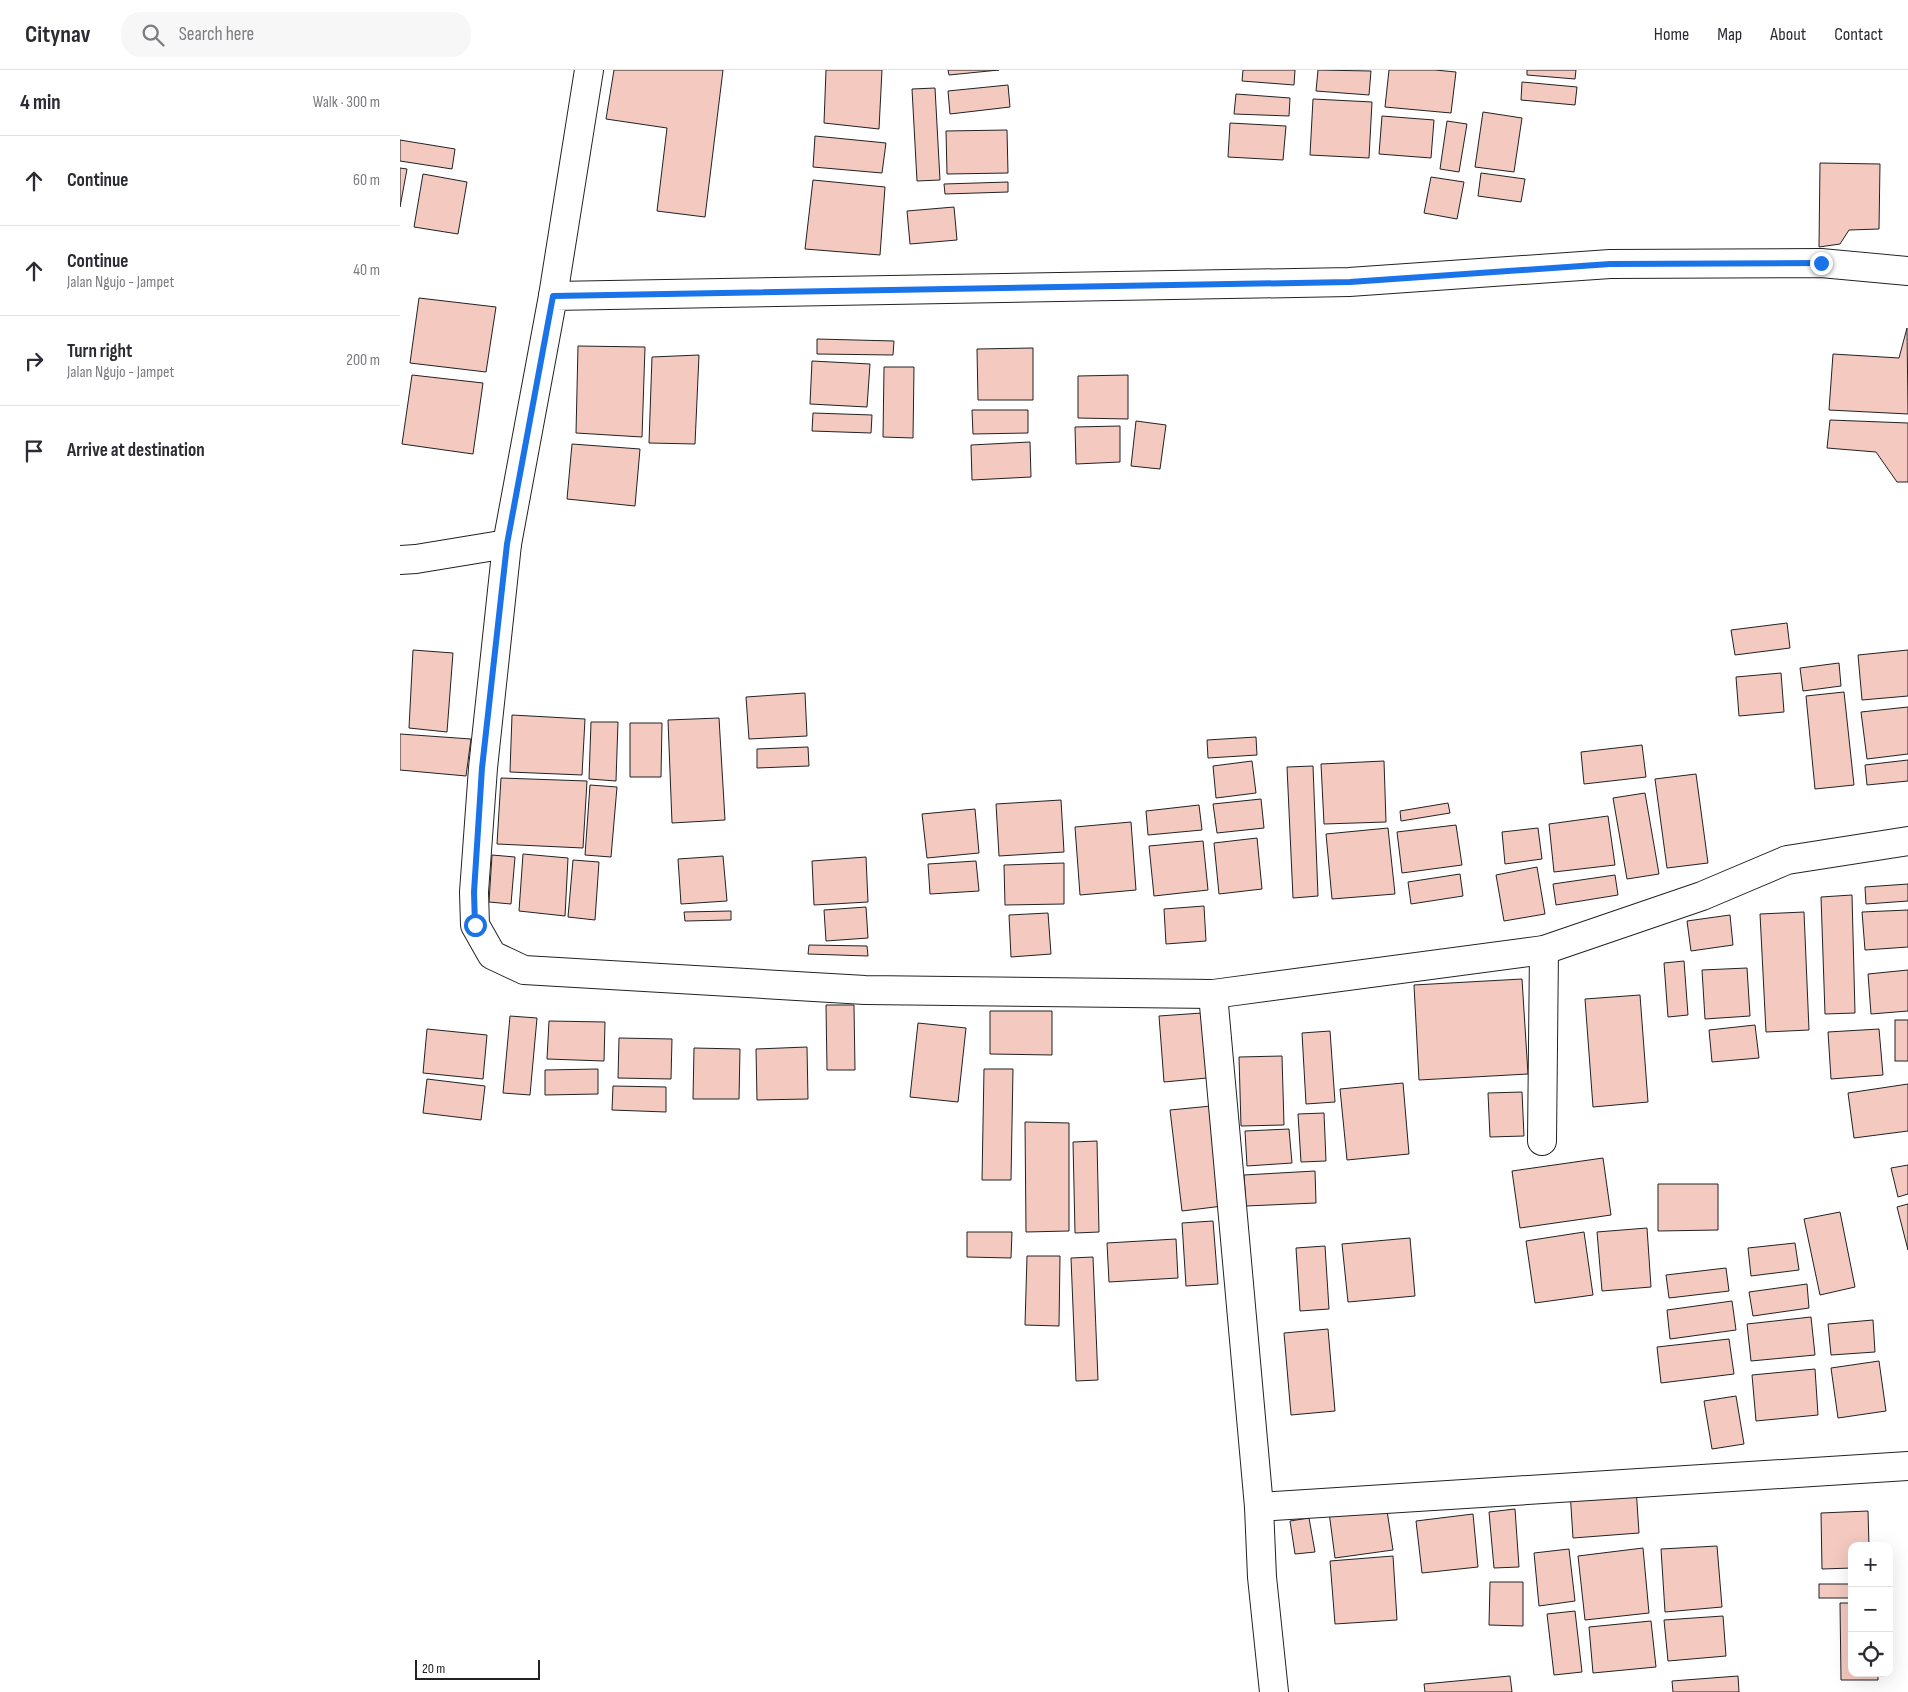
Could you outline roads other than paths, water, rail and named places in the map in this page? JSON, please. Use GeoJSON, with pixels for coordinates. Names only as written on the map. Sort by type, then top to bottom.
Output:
{"type":"FeatureCollection","features":[{"type":"Feature","properties":{"kind":"street"},"geometry":{"type":"LineString","coordinates":[[589,70],[553,296],[507,544],[482,768],[474,892],[475,925],[492,955],[524,970],[865,990],[1213,994],[1544,950],[1702,896],[1787,860],[1908,840]]}},
{"type":"Feature","properties":{"kind":"street"},"geometry":{"type":"LineString","coordinates":[[553,296],[1350,282],[1610,264],[1821,263],[1908,271]]}},
{"type":"Feature","properties":{"kind":"street"},"geometry":{"type":"LineString","coordinates":[[400,560],[507,544]]}},
{"type":"Feature","properties":{"kind":"street"},"geometry":{"type":"LineString","coordinates":[[1542,1142],[1544,950]]}},
{"type":"Feature","properties":{"kind":"street"},"geometry":{"type":"LineString","coordinates":[[1213,994],[1259,1507],[1262,1577],[1274,1692]]}},
{"type":"Feature","properties":{"kind":"street"},"geometry":{"type":"LineString","coordinates":[[1259,1507],[1908,1466]]}}]}
